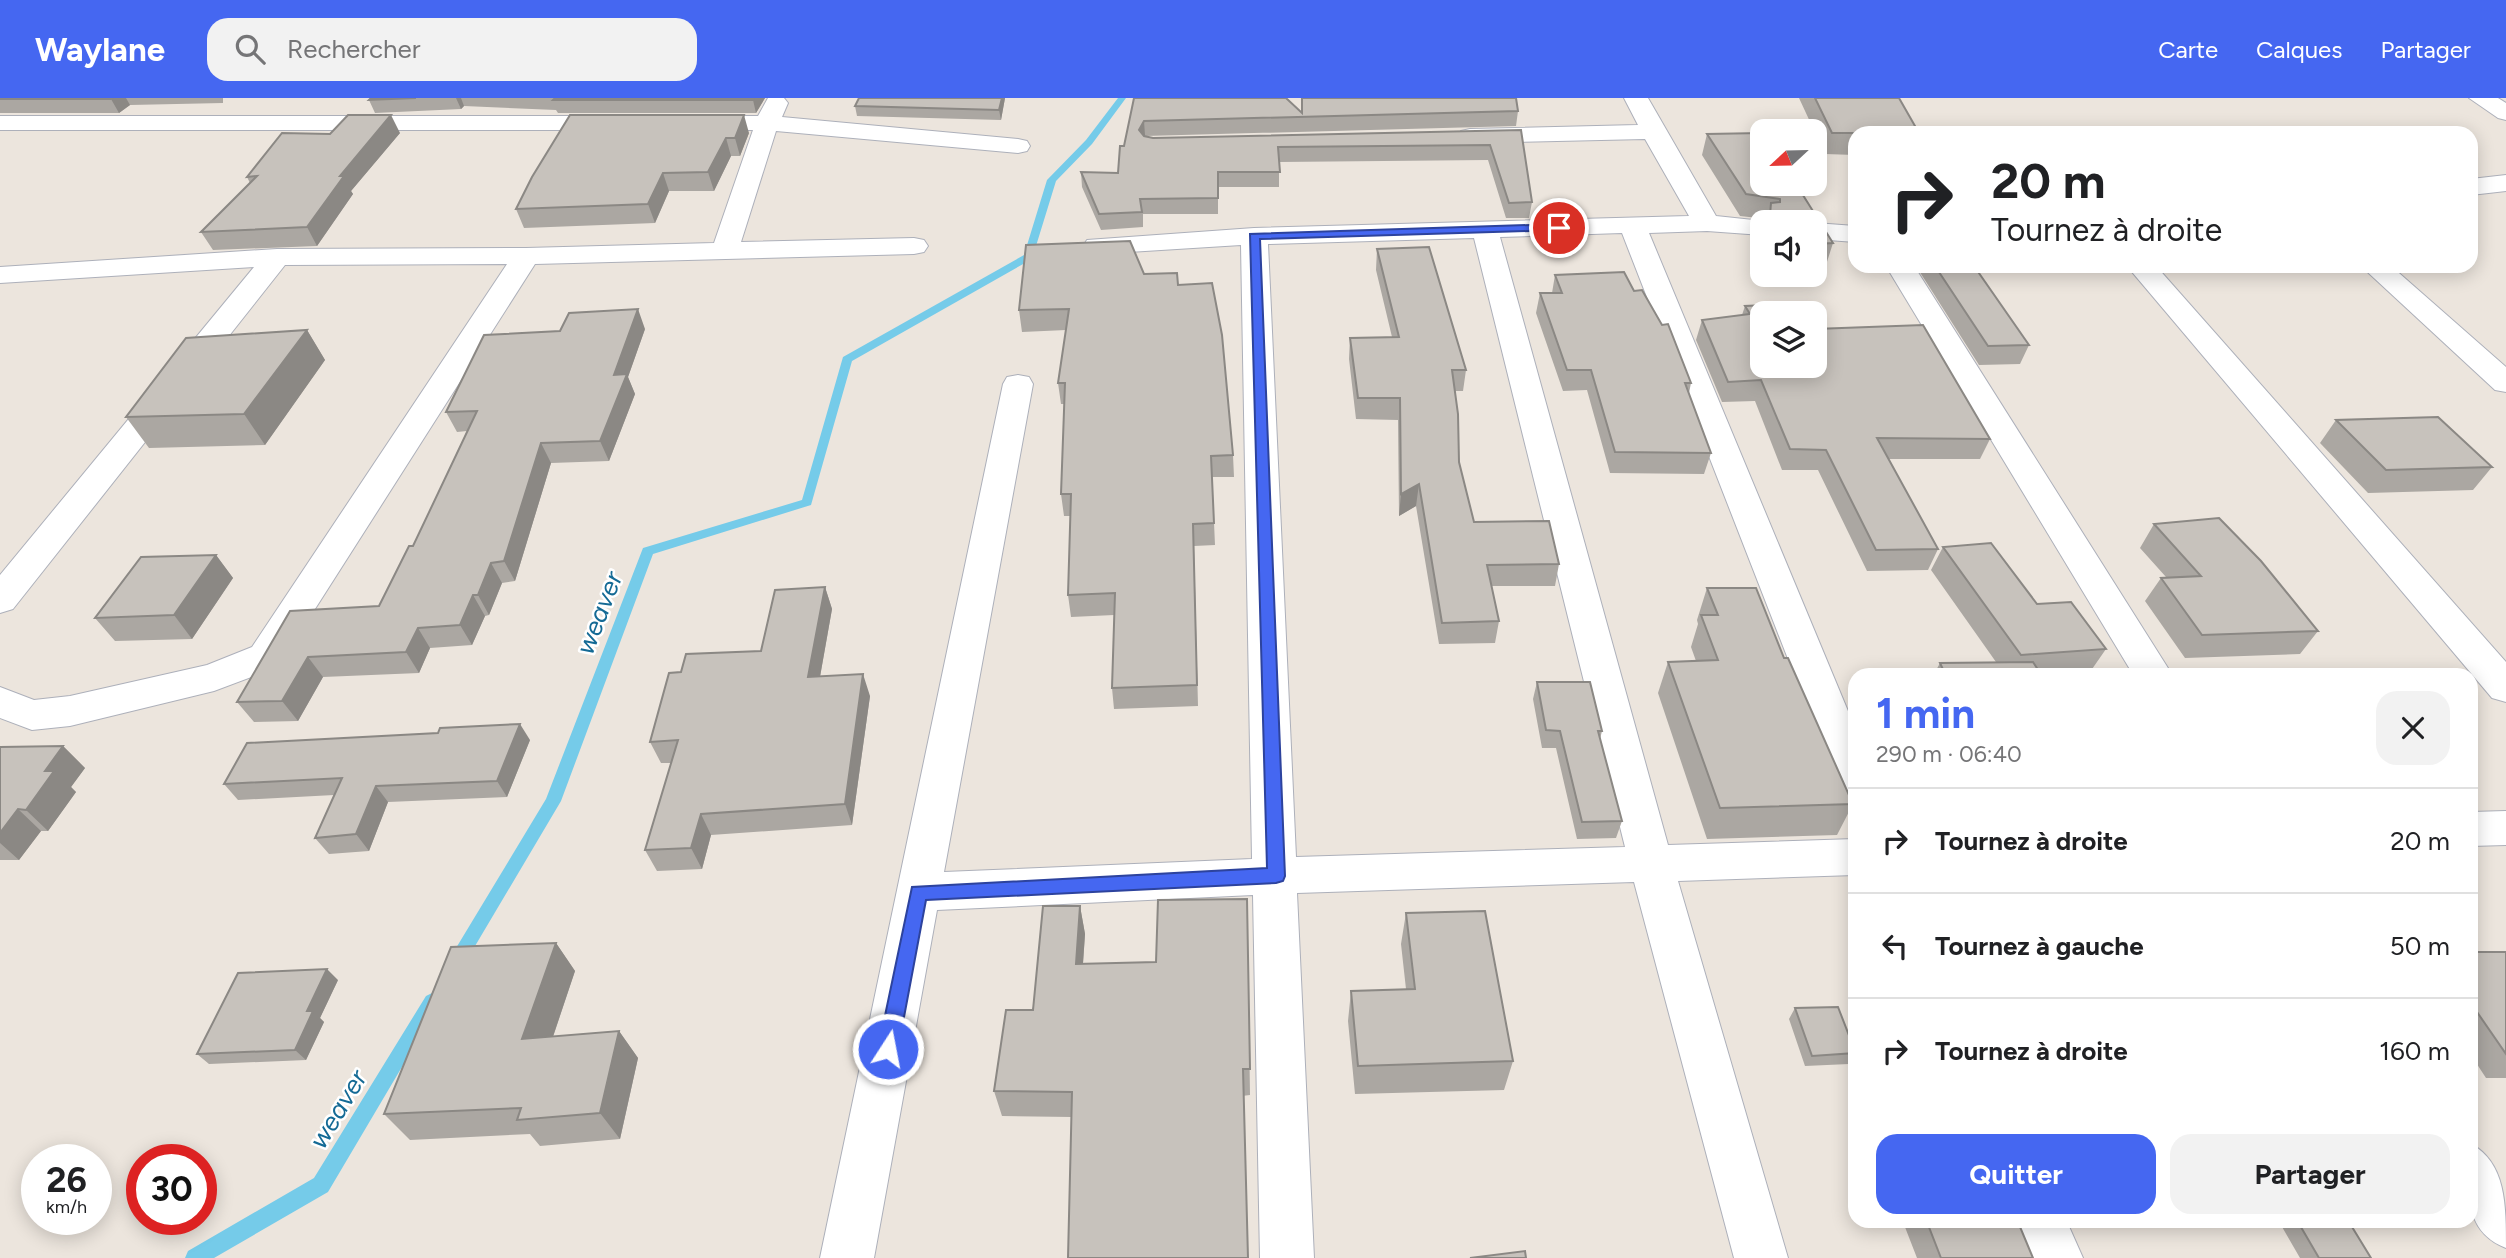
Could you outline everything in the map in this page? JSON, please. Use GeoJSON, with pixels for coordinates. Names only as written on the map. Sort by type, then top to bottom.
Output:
{"type":"FeatureCollection","features":[{"type":"Feature","properties":{"kind":"street"},"geometry":{"type":"LineString","coordinates":[[725,251],[766,124],[779,98]]}},
{"type":"Feature","properties":{"kind":"street"},"geometry":{"type":"LineString","coordinates":[[1636,98],[1707,223]]}},
{"type":"Feature","properties":{"kind":"street"},"geometry":{"type":"LineString","coordinates":[[2482,98],[2506,113]]}},
{"type":"Feature","properties":{"kind":"street"},"geometry":{"type":"LineString","coordinates":[[0,123],[641,123]]}},
{"type":"Feature","properties":{"kind":"street"},"geometry":{"type":"LineString","coordinates":[[669,123],[766,124],[1018,146]]}},
{"type":"Feature","properties":{"kind":"street"},"geometry":{"type":"LineString","coordinates":[[1445,137],[1653,132]]}},
{"type":"Feature","properties":{"kind":"street"},"geometry":{"type":"LineString","coordinates":[[2478,186],[2506,183]]}},
{"type":"Feature","properties":{"kind":"street"},"geometry":{"type":"LineString","coordinates":[[1097,246],[1254,236],[1707,223],[1750,226]]}},
{"type":"Feature","properties":{"kind":"street"},"geometry":{"type":"LineString","coordinates":[[1632,225],[1848,760]]}},
{"type":"Feature","properties":{"kind":"street"},"geometry":{"type":"LineString","coordinates":[[1485,230],[1651,863],[1761,1258]]}},
{"type":"Feature","properties":{"kind":"street"},"geometry":{"type":"LineString","coordinates":[[1827,232],[1848,233]]}},
{"type":"Feature","properties":{"kind":"street"},"geometry":{"type":"LineString","coordinates":[[1254,236],[1287,1258]]}},
{"type":"Feature","properties":{"kind":"street"},"geometry":{"type":"LineString","coordinates":[[6,281],[277,257],[526,256],[915,246]]}},
{"type":"Feature","properties":{"kind":"street"},"geometry":{"type":"LineString","coordinates":[[0,702],[32,715],[70,710],[214,677],[265,657],[526,256]]}},
{"type":"Feature","properties":{"kind":"street"},"geometry":{"type":"LineString","coordinates":[[0,600],[277,257]]}},
{"type":"Feature","properties":{"kind":"street"},"geometry":{"type":"LineString","coordinates":[[1904,273],[2149,668]]}},
{"type":"Feature","properties":{"kind":"street"},"geometry":{"type":"LineString","coordinates":[[2147,273],[2506,688]]}},
{"type":"Feature","properties":{"kind":"street"},"geometry":{"type":"LineString","coordinates":[[2383,273],[2506,383]]}},
{"type":"Feature","properties":{"kind":"street"},"geometry":{"type":"LineString","coordinates":[[847,1258],[1018,384]]}},
{"type":"Feature","properties":{"kind":"street"},"geometry":{"type":"LineString","coordinates":[[2478,829],[2506,828]]}},
{"type":"Feature","properties":{"kind":"street"},"geometry":{"type":"LineString","coordinates":[[919,892],[1276,876],[1848,857]]}},
{"type":"Feature","properties":{"kind":"street"},"geometry":{"type":"LineString","coordinates":[[2478,1179],[2506,1222]]}},
{"type":"Feature","properties":{"kind":"street"},"geometry":{"type":"LineString","coordinates":[[2044,1228],[2056,1258]]}},
{"type":"Feature","properties":{"kind":"building"},"geometry":{"type":"Polygon","coordinates":[[[0,98],[112,98],[0,99],[0,98]]]}},
{"type":"Feature","properties":{"kind":"building"},"geometry":{"type":"Polygon","coordinates":[[[371,98],[416,98],[369,100],[371,98]]]}},
{"type":"Feature","properties":{"kind":"building"},"geometry":{"type":"Polygon","coordinates":[[[555,98],[754,98],[553,100],[555,98]]]}},
{"type":"Feature","properties":{"kind":"building"},"geometry":{"type":"Polygon","coordinates":[[[859,98],[1002,98],[999,110],[855,106],[859,98]]]}},
{"type":"Feature","properties":{"kind":"building"},"geometry":{"type":"Polygon","coordinates":[[[1134,98],[1286,98],[1302,113],[1302,98],[1516,98],[1518,111],[1144,121],[1139,130],[1144,136],[1153,138],[1521,130],[1532,202],[1509,203],[1490,145],[1278,147],[1280,172],[1218,172],[1218,198],[1140,199],[1142,212],[1099,214],[1081,172],[1118,173],[1120,146],[1124,146],[1134,98]]]}},
{"type":"Feature","properties":{"kind":"building"},"geometry":{"type":"Polygon","coordinates":[[[1815,98],[1899,98],[1915,126],[1848,126],[1848,133],[1832,133],[1815,98]]]}},
{"type":"Feature","properties":{"kind":"building"},"geometry":{"type":"Polygon","coordinates":[[[348,115],[391,115],[340,176],[344,176],[307,227],[201,232],[257,176],[247,177],[282,133],[330,134],[348,115]]]}},
{"type":"Feature","properties":{"kind":"building"},"geometry":{"type":"Polygon","coordinates":[[[570,115],[744,115],[735,138],[726,138],[708,172],[663,173],[648,204],[516,209],[570,115]]]}},
{"type":"Feature","properties":{"kind":"building"},"geometry":{"type":"Polygon","coordinates":[[[1750,133],[1750,195],[1746,194],[1707,134],[1750,133]]]}},
{"type":"Feature","properties":{"kind":"building"},"geometry":{"type":"Polygon","coordinates":[[[1760,196],[1804,196],[1812,210],[1770,210],[1771,203],[1780,202],[1780,199],[1760,196]]]}},
{"type":"Feature","properties":{"kind":"building"},"geometry":{"type":"Polygon","coordinates":[[[1130,241],[1144,274],[1177,273],[1178,285],[1212,283],[1222,335],[1233,455],[1211,456],[1214,523],[1193,524],[1197,685],[1112,688],[1115,593],[1068,595],[1071,494],[1061,494],[1065,383],[1058,383],[1069,309],[1019,310],[1026,245],[1130,241]]]}},
{"type":"Feature","properties":{"kind":"building"},"geometry":{"type":"Polygon","coordinates":[[[1429,247],[1466,370],[1452,370],[1458,414],[1459,462],[1474,522],[1549,521],[1559,564],[1487,565],[1499,621],[1442,623],[1419,484],[1401,494],[1400,398],[1358,398],[1350,338],[1399,337],[1377,249],[1429,247]]]}},
{"type":"Feature","properties":{"kind":"building"},"geometry":{"type":"Polygon","coordinates":[[[1624,272],[1634,291],[1642,290],[1662,325],[1668,324],[1691,383],[1685,383],[1711,453],[1615,452],[1591,370],[1567,370],[1540,293],[1562,293],[1555,275],[1624,272]]]}},
{"type":"Feature","properties":{"kind":"building"},"geometry":{"type":"Polygon","coordinates":[[[1940,273],[1979,273],[2029,345],[1988,346],[1940,273]]]}},
{"type":"Feature","properties":{"kind":"building"},"geometry":{"type":"Polygon","coordinates":[[[638,309],[614,375],[627,374],[600,441],[541,443],[504,561],[491,563],[478,595],[473,595],[460,625],[418,628],[406,652],[308,657],[282,701],[237,702],[290,611],[379,606],[409,546],[413,546],[477,411],[446,412],[484,335],[560,331],[569,313],[638,309]]]}},
{"type":"Feature","properties":{"kind":"building"},"geometry":{"type":"Polygon","coordinates":[[[1750,314],[1750,378],[1827,378],[1827,329],[1923,325],[1990,439],[1877,438],[1938,549],[1876,550],[1826,450],[1790,449],[1761,380],[1728,382],[1702,320],[1750,314]]]}},
{"type":"Feature","properties":{"kind":"building"},"geometry":{"type":"Polygon","coordinates":[[[307,330],[244,414],[126,417],[186,338],[307,330]]]}},
{"type":"Feature","properties":{"kind":"building"},"geometry":{"type":"Polygon","coordinates":[[[2438,417],[2492,467],[2386,470],[2336,420],[2438,417]]]}},
{"type":"Feature","properties":{"kind":"building"},"geometry":{"type":"Polygon","coordinates":[[[2219,518],[2261,561],[2318,631],[2202,635],[2161,578],[2201,576],[2154,524],[2219,518]]]}},
{"type":"Feature","properties":{"kind":"building"},"geometry":{"type":"Polygon","coordinates":[[[1991,543],[2037,604],[2071,602],[2106,649],[2021,655],[1943,547],[1991,543]]]}},
{"type":"Feature","properties":{"kind":"building"},"geometry":{"type":"Polygon","coordinates":[[[216,555],[174,615],[95,618],[141,557],[216,555]]]}},
{"type":"Feature","properties":{"kind":"building"},"geometry":{"type":"Polygon","coordinates":[[[825,587],[808,677],[863,674],[845,804],[701,814],[691,848],[645,850],[678,740],[650,742],[669,673],[681,672],[686,654],[761,651],[775,590],[825,587]]]}},
{"type":"Feature","properties":{"kind":"building"},"geometry":{"type":"Polygon","coordinates":[[[1707,588],[1756,588],[1784,658],[1788,658],[1848,793],[1848,804],[1720,808],[1668,662],[1718,660],[1701,615],[1718,615],[1707,588]]]}},
{"type":"Feature","properties":{"kind":"building"},"geometry":{"type":"Polygon","coordinates":[[[2033,662],[2037,668],[1942,668],[1940,663],[2033,662]]]}},
{"type":"Feature","properties":{"kind":"building"},"geometry":{"type":"Polygon","coordinates":[[[1537,682],[1590,682],[1602,731],[1598,731],[1622,821],[1582,822],[1560,731],[1546,730],[1537,682]]]}},
{"type":"Feature","properties":{"kind":"building"},"geometry":{"type":"Polygon","coordinates":[[[520,724],[497,781],[376,786],[356,834],[315,838],[342,778],[224,784],[247,743],[438,733],[440,728],[520,724]]]}},
{"type":"Feature","properties":{"kind":"building"},"geometry":{"type":"Polygon","coordinates":[[[63,746],[45,771],[54,771],[26,810],[18,809],[0,833],[0,747],[63,746]]]}},
{"type":"Feature","properties":{"kind":"building"},"geometry":{"type":"Polygon","coordinates":[[[1247,899],[1250,1069],[1243,1069],[1248,1258],[1068,1258],[1072,1092],[994,1091],[1006,1010],[1033,1010],[1043,906],[1080,906],[1076,964],[1156,962],[1158,900],[1247,899]]]}},
{"type":"Feature","properties":{"kind":"building"},"geometry":{"type":"Polygon","coordinates":[[[1485,911],[1513,1061],[1358,1066],[1351,991],[1415,989],[1406,913],[1485,911]]]}},
{"type":"Feature","properties":{"kind":"building"},"geometry":{"type":"Polygon","coordinates":[[[556,943],[522,1039],[619,1031],[600,1113],[517,1120],[521,1108],[384,1114],[451,947],[556,943]]]}},
{"type":"Feature","properties":{"kind":"building"},"geometry":{"type":"Polygon","coordinates":[[[2478,952],[2506,952],[2506,1054],[2478,1013],[2478,952]]]}},
{"type":"Feature","properties":{"kind":"building"},"geometry":{"type":"Polygon","coordinates":[[[327,969],[307,1011],[313,1011],[295,1050],[197,1054],[238,973],[327,969]]]}},
{"type":"Feature","properties":{"kind":"building"},"geometry":{"type":"Polygon","coordinates":[[[1838,1007],[1848,1033],[1848,1053],[1812,1056],[1795,1008],[1838,1007]]]}},
{"type":"Feature","properties":{"kind":"building"},"geometry":{"type":"Polygon","coordinates":[[[1929,1228],[2020,1228],[2033,1258],[1941,1258],[1929,1228]]]}},
{"type":"Feature","properties":{"kind":"building"},"geometry":{"type":"Polygon","coordinates":[[[2302,1228],[2353,1228],[2371,1258],[2319,1258],[2302,1228]]]}},
{"type":"Feature","properties":{"kind":"building"},"geometry":{"type":"Polygon","coordinates":[[[1525,1251],[1526,1258],[1470,1258],[1525,1251]]]}},
{"type":"Feature","properties":{"kind":"waterway","name":"weaver"},"geometry":{"type":"LineString","coordinates":[[456,963],[553,801],[648,551],[807,502],[847,359],[1028,257],[1052,180],[1089,142],[1122,98]]}},
{"type":"Feature","properties":{"kind":"waterway","name":"weaver"},"geometry":{"type":"LineString","coordinates":[[195,1258],[321,1185],[432,1001]]}},
{"type":"Feature","properties":{"kind":"route"},"geometry":{"type":"LineString","coordinates":[[888,1049],[919,892],[1276,876],[1254,236],[1559,228]]}}]}
